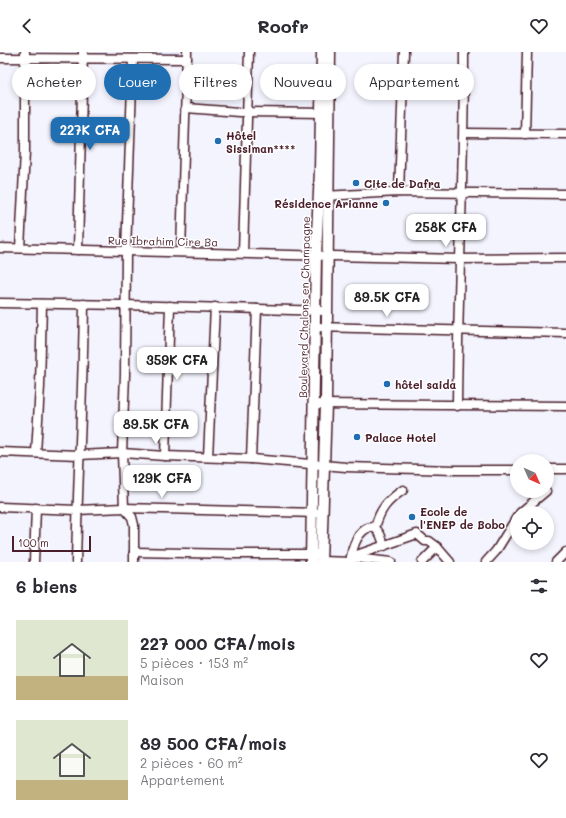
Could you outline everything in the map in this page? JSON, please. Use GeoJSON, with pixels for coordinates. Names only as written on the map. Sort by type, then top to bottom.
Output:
{"type":"FeatureCollection","features":[{"type":"Feature","properties":{"kind":"main road","name":"Boulevard Chalons en Champagne"},"geometry":{"type":"LineString","coordinates":[[322,52],[325,113]]}},
{"type":"Feature","properties":{"kind":"main road","name":"Boulevard Chalons en Champagne"},"geometry":{"type":"LineString","coordinates":[[317,558],[311,513],[315,326],[321,255],[325,113],[330,52]]}},
{"type":"Feature","properties":{"kind":"main road","name":"Boulevard Chalons en Champagne"},"geometry":{"type":"LineString","coordinates":[[317,558],[322,514],[326,404],[326,311],[321,255]]}},
{"type":"Feature","properties":{"kind":"street"},"geometry":{"type":"LineString","coordinates":[[243,253],[249,52]]}},
{"type":"Feature","properties":{"kind":"street"},"geometry":{"type":"LineString","coordinates":[[399,192],[404,52]]}},
{"type":"Feature","properties":{"kind":"street"},"geometry":{"type":"LineString","coordinates":[[457,406],[459,259],[464,133],[464,52]]}},
{"type":"Feature","properties":{"kind":"street"},"geometry":{"type":"LineString","coordinates":[[525,134],[527,52]]}},
{"type":"Feature","properties":{"kind":"street"},"geometry":{"type":"LineString","coordinates":[[20,248],[25,152],[25,55]]}},
{"type":"Feature","properties":{"kind":"street"},"geometry":{"type":"LineString","coordinates":[[0,58],[25,55],[83,56],[133,60],[187,56],[181,252]]}},
{"type":"Feature","properties":{"kind":"street"},"geometry":{"type":"LineString","coordinates":[[78,250],[83,56]]}},
{"type":"Feature","properties":{"kind":"street"},"geometry":{"type":"LineString","coordinates":[[133,60],[126,251],[125,374],[122,453],[124,508],[132,517],[134,525],[134,562]]}},
{"type":"Feature","properties":{"kind":"street"},"geometry":{"type":"LineString","coordinates":[[186,108],[248,112],[325,113]]}},
{"type":"Feature","properties":{"kind":"street"},"geometry":{"type":"LineString","coordinates":[[464,133],[566,134]]}},
{"type":"Feature","properties":{"kind":"street"},"geometry":{"type":"LineString","coordinates":[[323,196],[399,192],[566,194]]}},
{"type":"Feature","properties":{"kind":"street","name":"Rue Ibrahim Cire Ba"},"geometry":{"type":"LineString","coordinates":[[0,248],[459,259],[566,258]]}},
{"type":"Feature","properties":{"kind":"street"},"geometry":{"type":"LineString","coordinates":[[0,303],[215,307],[326,311]]}},
{"type":"Feature","properties":{"kind":"street"},"geometry":{"type":"LineString","coordinates":[[36,453],[40,386],[42,304]]}},
{"type":"Feature","properties":{"kind":"street"},"geometry":{"type":"LineString","coordinates":[[76,562],[83,382],[84,304]]}},
{"type":"Feature","properties":{"kind":"street"},"geometry":{"type":"LineString","coordinates":[[165,456],[170,306]]}},
{"type":"Feature","properties":{"kind":"street"},"geometry":{"type":"LineString","coordinates":[[208,457],[215,307]]}},
{"type":"Feature","properties":{"kind":"street"},"geometry":{"type":"LineString","coordinates":[[251,459],[257,309]]}},
{"type":"Feature","properties":{"kind":"street"},"geometry":{"type":"LineString","coordinates":[[315,326],[566,333]]}},
{"type":"Feature","properties":{"kind":"street"},"geometry":{"type":"LineString","coordinates":[[314,404],[566,406]]}},
{"type":"Feature","properties":{"kind":"street"},"geometry":{"type":"LineString","coordinates":[[0,452],[79,455],[122,453],[251,459],[323,465],[455,470],[510,470]]}},
{"type":"Feature","properties":{"kind":"street"},"geometry":{"type":"LineString","coordinates":[[554,471],[566,469]]}},
{"type":"Feature","properties":{"kind":"street"},"geometry":{"type":"LineString","coordinates":[[375,528],[381,510],[391,499],[403,490]]}},
{"type":"Feature","properties":{"kind":"street"},"geometry":{"type":"LineString","coordinates":[[528,506],[538,498]]}},
{"type":"Feature","properties":{"kind":"street"},"geometry":{"type":"LineString","coordinates":[[0,507],[78,510],[124,508],[322,514]]}},
{"type":"Feature","properties":{"kind":"street"},"geometry":{"type":"LineString","coordinates":[[34,562],[36,508]]}},
{"type":"Feature","properties":{"kind":"street"},"geometry":{"type":"LineString","coordinates":[[351,560],[352,548],[362,532],[370,528],[375,528],[380,532],[384,546]]}},
{"type":"Feature","properties":{"kind":"street"},"geometry":{"type":"LineString","coordinates":[[486,562],[496,551],[510,528]]}},
{"type":"Feature","properties":{"kind":"street"},"geometry":{"type":"LineString","coordinates":[[351,560],[417,534],[425,541],[429,541],[437,547],[450,562]]}},
{"type":"Feature","properties":{"kind":"street"},"geometry":{"type":"LineString","coordinates":[[422,562],[437,547]]}},
{"type":"Feature","properties":{"kind":"street"},"geometry":{"type":"LineString","coordinates":[[134,552],[236,554],[391,562]]}},
{"type":"Feature","properties":{"kind":"street"},"geometry":{"type":"LineString","coordinates":[[556,562],[566,552]]}},
{"type":"Feature","properties":{"kind":"shaded area"},"geometry":{"type":"Polygon","coordinates":[[[85,52],[180,52],[180,55],[85,52]]]}},
{"type":"Feature","properties":{"kind":"place","name":"Hôtel Sissiman****"},"geometry":{"type":"Point","coordinates":[218,141]}},
{"type":"Feature","properties":{"kind":"place","name":"Cite de Dafra"},"geometry":{"type":"Point","coordinates":[356,183]}},
{"type":"Feature","properties":{"kind":"place","name":"Résidence Arianne"},"geometry":{"type":"Point","coordinates":[386,203]}},
{"type":"Feature","properties":{"kind":"place","name":"hôtel saida"},"geometry":{"type":"Point","coordinates":[387,384]}},
{"type":"Feature","properties":{"kind":"place","name":"Palace Hotel"},"geometry":{"type":"Point","coordinates":[357,437]}},
{"type":"Feature","properties":{"kind":"place","name":"Ecole de l'ENEP de Bobo"},"geometry":{"type":"Point","coordinates":[412,517]}}]}
